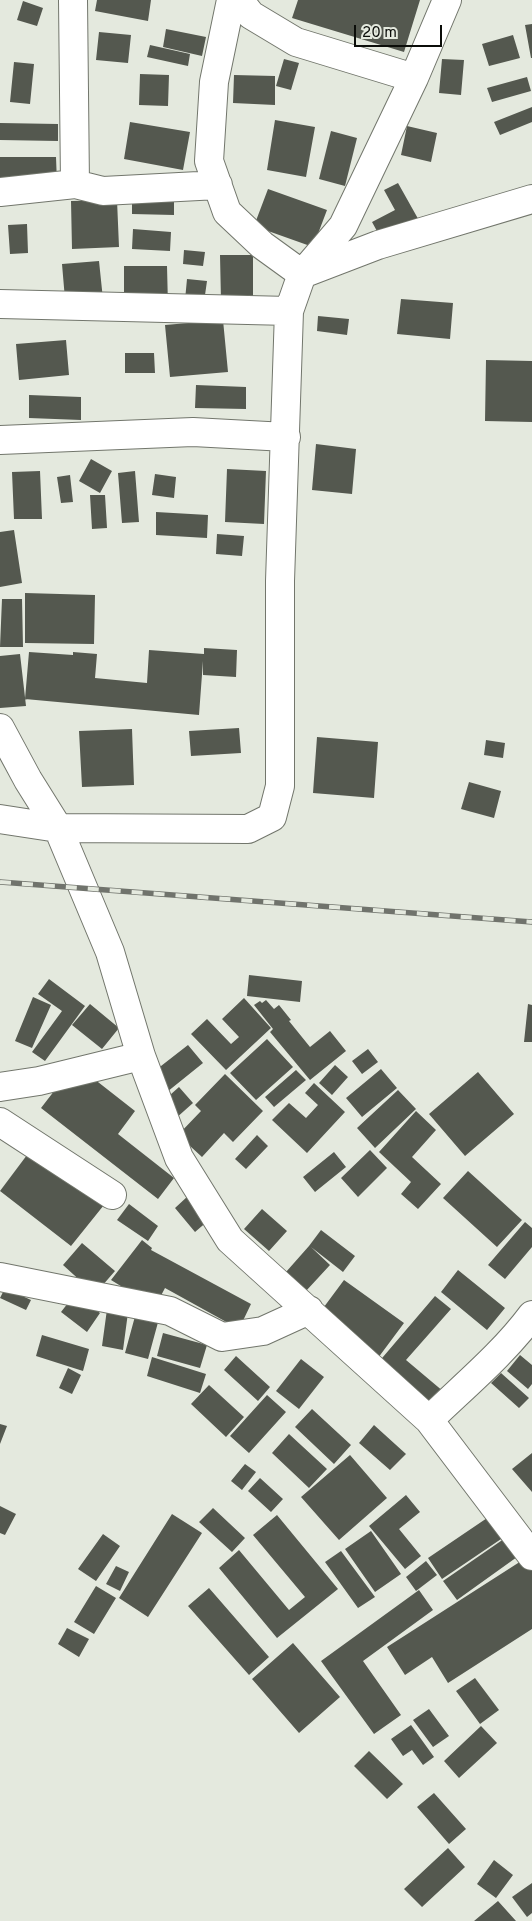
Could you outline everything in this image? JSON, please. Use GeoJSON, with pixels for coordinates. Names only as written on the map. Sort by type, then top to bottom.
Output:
{"type":"FeatureCollection","features":[{"type":"Feature","properties":{"kind":"street"},"geometry":{"type":"LineString","coordinates":[[73,0],[75,184]]}},
{"type":"Feature","properties":{"kind":"street"},"geometry":{"type":"LineString","coordinates":[[231,0],[214,82],[209,161],[227,212],[262,245],[302,274]]}},
{"type":"Feature","properties":{"kind":"street"},"geometry":{"type":"LineString","coordinates":[[239,0],[251,15],[296,42],[414,78]]}},
{"type":"Feature","properties":{"kind":"street"},"geometry":{"type":"LineString","coordinates":[[0,819],[58,828],[248,829],[272,817],[280,786],[280,581],[289,311],[302,274],[343,226],[414,78],[447,0]]}},
{"type":"Feature","properties":{"kind":"street"},"geometry":{"type":"LineString","coordinates":[[0,192],[75,184],[103,191],[218,186]]}},
{"type":"Feature","properties":{"kind":"street"},"geometry":{"type":"LineString","coordinates":[[302,274],[378,246],[532,199]]}},
{"type":"Feature","properties":{"kind":"street"},"geometry":{"type":"LineString","coordinates":[[0,304],[289,311]]}},
{"type":"Feature","properties":{"kind":"street"},"geometry":{"type":"LineString","coordinates":[[0,440],[193,432],[286,437]]}},
{"type":"Feature","properties":{"kind":"street"},"geometry":{"type":"LineString","coordinates":[[0,728],[28,780],[58,828],[110,952],[141,1056],[179,1158],[230,1240],[429,1420],[529,1546]]}},
{"type":"Feature","properties":{"kind":"street"},"geometry":{"type":"LineString","coordinates":[[0,1087],[39,1081],[141,1056]]}},
{"type":"Feature","properties":{"kind":"street"},"geometry":{"type":"LineString","coordinates":[[0,1122],[112,1195]]}},
{"type":"Feature","properties":{"kind":"street"},"geometry":{"type":"LineString","coordinates":[[0,1277],[170,1311],[222,1337],[263,1330],[309,1310]]}},
{"type":"Feature","properties":{"kind":"street"},"geometry":{"type":"LineString","coordinates":[[429,1420],[522,1329],[532,1315]]}},
{"type":"Feature","properties":{"kind":"building"},"geometry":{"type":"Polygon","coordinates":[[[97,0],[151,0],[148,21],[95,11],[97,0]]]}},
{"type":"Feature","properties":{"kind":"building"},"geometry":{"type":"Polygon","coordinates":[[[298,0],[420,0],[404,52],[292,18],[298,0]]]}},
{"type":"Feature","properties":{"kind":"building"},"geometry":{"type":"Polygon","coordinates":[[[23,1],[43,8],[37,26],[17,20],[23,1]]]}},
{"type":"Feature","properties":{"kind":"building"},"geometry":{"type":"Polygon","coordinates":[[[532,24],[532,58],[531,58],[525,25],[532,24]]]}},
{"type":"Feature","properties":{"kind":"building"},"geometry":{"type":"Polygon","coordinates":[[[166,29],[206,37],[202,56],[163,47],[166,29]]]}},
{"type":"Feature","properties":{"kind":"building"},"geometry":{"type":"Polygon","coordinates":[[[99,32],[131,35],[128,63],[96,60],[99,32]]]}},
{"type":"Feature","properties":{"kind":"building"},"geometry":{"type":"Polygon","coordinates":[[[513,35],[520,58],[489,66],[482,44],[513,35]]]}},
{"type":"Feature","properties":{"kind":"building"},"geometry":{"type":"Polygon","coordinates":[[[150,45],[190,54],[188,66],[147,57],[150,45]]]}},
{"type":"Feature","properties":{"kind":"building"},"geometry":{"type":"Polygon","coordinates":[[[284,59],[299,63],[291,90],[276,86],[284,59]]]}},
{"type":"Feature","properties":{"kind":"building"},"geometry":{"type":"Polygon","coordinates":[[[442,59],[464,60],[461,95],[439,93],[442,59]]]}},
{"type":"Feature","properties":{"kind":"building"},"geometry":{"type":"Polygon","coordinates":[[[14,62],[34,64],[30,104],[10,102],[14,62]]]}},
{"type":"Feature","properties":{"kind":"building"},"geometry":{"type":"Polygon","coordinates":[[[140,74],[169,75],[168,106],[139,105],[140,74]]]}},
{"type":"Feature","properties":{"kind":"building"},"geometry":{"type":"Polygon","coordinates":[[[234,75],[275,76],[275,105],[233,103],[234,75]]]}},
{"type":"Feature","properties":{"kind":"building"},"geometry":{"type":"Polygon","coordinates":[[[527,77],[531,91],[492,102],[487,88],[527,77]]]}},
{"type":"Feature","properties":{"kind":"building"},"geometry":{"type":"Polygon","coordinates":[[[532,107],[532,122],[500,135],[494,122],[532,107]]]}},
{"type":"Feature","properties":{"kind":"building"},"geometry":{"type":"Polygon","coordinates":[[[275,120],[315,127],[306,177],[267,170],[275,120]]]}},
{"type":"Feature","properties":{"kind":"building"},"geometry":{"type":"Polygon","coordinates":[[[130,122],[190,132],[183,170],[124,159],[130,122]]]}},
{"type":"Feature","properties":{"kind":"building"},"geometry":{"type":"Polygon","coordinates":[[[0,123],[58,124],[58,141],[0,140],[0,123]]]}},
{"type":"Feature","properties":{"kind":"building"},"geometry":{"type":"Polygon","coordinates":[[[407,126],[437,133],[431,162],[401,155],[407,126]]]}},
{"type":"Feature","properties":{"kind":"building"},"geometry":{"type":"Polygon","coordinates":[[[331,131],[357,138],[345,186],[319,179],[331,131]]]}},
{"type":"Feature","properties":{"kind":"building"},"geometry":{"type":"Polygon","coordinates":[[[0,157],[56,157],[57,183],[0,184],[0,157]]]}},
{"type":"Feature","properties":{"kind":"building"},"geometry":{"type":"Polygon","coordinates":[[[398,183],[421,224],[384,244],[372,222],[395,210],[384,190],[398,183]]]}},
{"type":"Feature","properties":{"kind":"building"},"geometry":{"type":"Polygon","coordinates":[[[268,189],[327,210],[313,247],[254,226],[268,189]]]}},
{"type":"Feature","properties":{"kind":"building"},"geometry":{"type":"Polygon","coordinates":[[[132,198],[174,199],[174,215],[132,214],[132,198]]]}},
{"type":"Feature","properties":{"kind":"building"},"geometry":{"type":"Polygon","coordinates":[[[117,200],[119,247],[72,249],[71,201],[117,200]]]}},
{"type":"Feature","properties":{"kind":"building"},"geometry":{"type":"Polygon","coordinates":[[[27,224],[28,253],[10,254],[8,225],[27,224]]]}},
{"type":"Feature","properties":{"kind":"building"},"geometry":{"type":"Polygon","coordinates":[[[133,229],[171,232],[170,251],[132,249],[133,229]]]}},
{"type":"Feature","properties":{"kind":"building"},"geometry":{"type":"Polygon","coordinates":[[[184,250],[205,252],[203,266],[183,264],[184,250]]]}},
{"type":"Feature","properties":{"kind":"building"},"geometry":{"type":"Polygon","coordinates":[[[220,255],[253,255],[253,300],[221,301],[220,255]]]}},
{"type":"Feature","properties":{"kind":"building"},"geometry":{"type":"Polygon","coordinates":[[[99,261],[104,309],[66,311],[62,264],[99,261]]]}},
{"type":"Feature","properties":{"kind":"building"},"geometry":{"type":"Polygon","coordinates":[[[124,266],[167,266],[168,306],[124,306],[124,266]]]}},
{"type":"Feature","properties":{"kind":"building"},"geometry":{"type":"Polygon","coordinates":[[[187,279],[207,281],[204,302],[185,300],[187,279]]]}},
{"type":"Feature","properties":{"kind":"building"},"geometry":{"type":"Polygon","coordinates":[[[401,299],[453,303],[450,339],[397,334],[401,299]]]}},
{"type":"Feature","properties":{"kind":"building"},"geometry":{"type":"Polygon","coordinates":[[[318,316],[349,319],[347,335],[317,331],[318,316]]]}},
{"type":"Feature","properties":{"kind":"building"},"geometry":{"type":"Polygon","coordinates":[[[223,320],[228,372],[170,377],[165,325],[223,320]]]}},
{"type":"Feature","properties":{"kind":"building"},"geometry":{"type":"Polygon","coordinates":[[[66,340],[69,375],[19,380],[16,344],[66,340]]]}},
{"type":"Feature","properties":{"kind":"building"},"geometry":{"type":"Polygon","coordinates":[[[125,353],[154,353],[155,373],[125,373],[125,353]]]}},
{"type":"Feature","properties":{"kind":"building"},"geometry":{"type":"Polygon","coordinates":[[[486,360],[532,361],[532,422],[485,421],[486,360]]]}},
{"type":"Feature","properties":{"kind":"building"},"geometry":{"type":"Polygon","coordinates":[[[196,385],[246,387],[246,409],[195,408],[196,385]]]}},
{"type":"Feature","properties":{"kind":"building"},"geometry":{"type":"Polygon","coordinates":[[[29,395],[81,397],[81,420],[29,418],[29,395]]]}},
{"type":"Feature","properties":{"kind":"building"},"geometry":{"type":"Polygon","coordinates":[[[316,444],[356,449],[352,494],[312,490],[316,444]]]}},
{"type":"Feature","properties":{"kind":"building"},"geometry":{"type":"Polygon","coordinates":[[[91,459],[112,471],[100,493],[79,481],[91,459]]]}},
{"type":"Feature","properties":{"kind":"building"},"geometry":{"type":"Polygon","coordinates":[[[227,469],[266,471],[264,524],[225,522],[227,469]]]}},
{"type":"Feature","properties":{"kind":"building"},"geometry":{"type":"Polygon","coordinates":[[[40,471],[42,519],[14,519],[12,472],[40,471]]]}},
{"type":"Feature","properties":{"kind":"building"},"geometry":{"type":"Polygon","coordinates":[[[135,471],[139,522],[122,523],[118,473],[135,471]]]}},
{"type":"Feature","properties":{"kind":"building"},"geometry":{"type":"Polygon","coordinates":[[[155,474],[176,477],[174,498],[152,495],[155,474]]]}},
{"type":"Feature","properties":{"kind":"building"},"geometry":{"type":"Polygon","coordinates":[[[70,475],[73,502],[61,503],[57,477],[70,475]]]}},
{"type":"Feature","properties":{"kind":"building"},"geometry":{"type":"Polygon","coordinates":[[[90,495],[105,495],[107,528],[92,529],[90,495]]]}},
{"type":"Feature","properties":{"kind":"building"},"geometry":{"type":"Polygon","coordinates":[[[156,512],[208,515],[207,538],[156,535],[156,512]]]}},
{"type":"Feature","properties":{"kind":"building"},"geometry":{"type":"Polygon","coordinates":[[[14,530],[22,583],[0,587],[0,532],[14,530]]]}},
{"type":"Feature","properties":{"kind":"building"},"geometry":{"type":"Polygon","coordinates":[[[217,534],[244,536],[242,556],[216,554],[217,534]]]}},
{"type":"Feature","properties":{"kind":"building"},"geometry":{"type":"Polygon","coordinates":[[[25,593],[95,595],[94,644],[25,643],[25,593]]]}},
{"type":"Feature","properties":{"kind":"building"},"geometry":{"type":"Polygon","coordinates":[[[2,599],[22,599],[23,647],[0,647],[2,599]]]}},
{"type":"Feature","properties":{"kind":"building"},"geometry":{"type":"Polygon","coordinates":[[[204,648],[237,650],[236,677],[203,675],[203,661],[199,715],[25,699],[29,652],[73,655],[73,652],[97,654],[95,678],[147,683],[149,650],[204,654],[204,648]]]}},
{"type":"Feature","properties":{"kind":"building"},"geometry":{"type":"Polygon","coordinates":[[[20,654],[26,706],[0,708],[0,656],[20,654]]]}},
{"type":"Feature","properties":{"kind":"building"},"geometry":{"type":"Polygon","coordinates":[[[239,728],[241,753],[191,756],[189,731],[239,728]]]}},
{"type":"Feature","properties":{"kind":"building"},"geometry":{"type":"Polygon","coordinates":[[[132,729],[134,785],[82,787],[79,731],[132,729]]]}},
{"type":"Feature","properties":{"kind":"building"},"geometry":{"type":"Polygon","coordinates":[[[317,737],[378,742],[374,798],[313,793],[317,737]]]}},
{"type":"Feature","properties":{"kind":"building"},"geometry":{"type":"Polygon","coordinates":[[[486,740],[505,743],[503,758],[484,755],[486,740]]]}},
{"type":"Feature","properties":{"kind":"building"},"geometry":{"type":"Polygon","coordinates":[[[469,782],[501,791],[494,818],[461,809],[469,782]]]}},
{"type":"Feature","properties":{"kind":"building"},"geometry":{"type":"Polygon","coordinates":[[[249,975],[302,981],[300,1002],[247,996],[249,975]]]}},
{"type":"Feature","properties":{"kind":"building"},"geometry":{"type":"Polygon","coordinates":[[[49,979],[85,1006],[45,1061],[32,1052],[62,1011],[38,994],[49,979]]]}},
{"type":"Feature","properties":{"kind":"building"},"geometry":{"type":"Polygon","coordinates":[[[33,997],[51,1005],[32,1048],[15,1041],[33,997]]]}},
{"type":"Feature","properties":{"kind":"building"},"geometry":{"type":"Polygon","coordinates":[[[244,998],[271,1028],[226,1070],[191,1034],[207,1019],[231,1044],[239,1037],[222,1019],[244,998]]]}},
{"type":"Feature","properties":{"kind":"building"},"geometry":{"type":"Polygon","coordinates":[[[266,1000],[274,1009],[279,1005],[310,1047],[330,1031],[346,1051],[310,1080],[270,1032],[273,1029],[254,1005],[266,1000]]]}},
{"type":"Feature","properties":{"kind":"building"},"geometry":{"type":"Polygon","coordinates":[[[90,1004],[119,1028],[102,1049],[72,1025],[90,1004]]]}},
{"type":"Feature","properties":{"kind":"building"},"geometry":{"type":"Polygon","coordinates":[[[528,1004],[532,1005],[532,1042],[524,1042],[528,1004]]]}},
{"type":"Feature","properties":{"kind":"building"},"geometry":{"type":"Polygon","coordinates":[[[267,1039],[293,1067],[256,1100],[230,1073],[267,1039]]]}},
{"type":"Feature","properties":{"kind":"building"},"geometry":{"type":"Polygon","coordinates":[[[188,1045],[203,1063],[167,1092],[152,1073],[188,1045]]]}},
{"type":"Feature","properties":{"kind":"building"},"geometry":{"type":"Polygon","coordinates":[[[368,1049],[378,1062],[362,1074],[352,1061],[368,1049]]]}},
{"type":"Feature","properties":{"kind":"building"},"geometry":{"type":"Polygon","coordinates":[[[75,1064],[135,1111],[118,1134],[174,1178],[158,1199],[41,1108],[75,1064]]]}},
{"type":"Feature","properties":{"kind":"building"},"geometry":{"type":"Polygon","coordinates":[[[335,1065],[348,1077],[332,1095],[319,1083],[335,1065]]]}},
{"type":"Feature","properties":{"kind":"building"},"geometry":{"type":"Polygon","coordinates":[[[381,1069],[397,1088],[362,1117],[346,1098],[381,1069]]]}},
{"type":"Feature","properties":{"kind":"building"},"geometry":{"type":"Polygon","coordinates":[[[296,1070],[306,1080],[274,1107],[265,1097],[296,1070]]]}},
{"type":"Feature","properties":{"kind":"building"},"geometry":{"type":"Polygon","coordinates":[[[478,1072],[514,1114],[465,1156],[429,1114],[478,1072]]]}},
{"type":"Feature","properties":{"kind":"building"},"geometry":{"type":"Polygon","coordinates":[[[225,1074],[263,1111],[233,1142],[224,1133],[202,1157],[178,1135],[201,1111],[195,1105],[225,1074]]]}},
{"type":"Feature","properties":{"kind":"building"},"geometry":{"type":"Polygon","coordinates":[[[314,1083],[345,1112],[307,1153],[272,1120],[289,1103],[306,1118],[318,1105],[305,1093],[314,1083]]]}},
{"type":"Feature","properties":{"kind":"building"},"geometry":{"type":"Polygon","coordinates":[[[179,1087],[193,1103],[175,1119],[161,1103],[179,1087]]]}},
{"type":"Feature","properties":{"kind":"building"},"geometry":{"type":"Polygon","coordinates":[[[398,1090],[416,1109],[375,1148],[357,1128],[398,1090]]]}},
{"type":"Feature","properties":{"kind":"building"},"geometry":{"type":"Polygon","coordinates":[[[416,1111],[436,1130],[412,1157],[441,1184],[418,1209],[401,1194],[411,1182],[379,1152],[416,1111]]]}},
{"type":"Feature","properties":{"kind":"building"},"geometry":{"type":"Polygon","coordinates":[[[257,1135],[268,1146],[246,1169],[235,1159],[257,1135]]]}},
{"type":"Feature","properties":{"kind":"building"},"geometry":{"type":"Polygon","coordinates":[[[50,1146],[112,1195],[71,1246],[0,1191],[27,1155],[37,1163],[50,1146]]]}},
{"type":"Feature","properties":{"kind":"building"},"geometry":{"type":"Polygon","coordinates":[[[370,1150],[387,1168],[358,1197],[341,1178],[370,1150]]]}},
{"type":"Feature","properties":{"kind":"building"},"geometry":{"type":"Polygon","coordinates":[[[334,1152],[346,1167],[315,1192],[303,1177],[334,1152]]]}},
{"type":"Feature","properties":{"kind":"building"},"geometry":{"type":"Polygon","coordinates":[[[468,1171],[522,1220],[497,1247],[443,1198],[468,1171]]]}},
{"type":"Feature","properties":{"kind":"building"},"geometry":{"type":"Polygon","coordinates":[[[188,1196],[209,1220],[195,1232],[175,1208],[188,1196]]]}},
{"type":"Feature","properties":{"kind":"building"},"geometry":{"type":"Polygon","coordinates":[[[129,1204],[158,1226],[148,1241],[117,1220],[129,1204]]]}},
{"type":"Feature","properties":{"kind":"building"},"geometry":{"type":"Polygon","coordinates":[[[262,1209],[287,1231],[269,1251],[244,1229],[262,1209]]]}},
{"type":"Feature","properties":{"kind":"building"},"geometry":{"type":"Polygon","coordinates":[[[525,1222],[532,1228],[532,1247],[505,1279],[488,1265],[525,1222]]]}},
{"type":"Feature","properties":{"kind":"building"},"geometry":{"type":"Polygon","coordinates":[[[321,1230],[355,1256],[343,1272],[311,1247],[330,1265],[306,1291],[286,1272],[321,1230]]]}},
{"type":"Feature","properties":{"kind":"building"},"geometry":{"type":"Polygon","coordinates":[[[142,1240],[152,1248],[151,1250],[251,1304],[239,1329],[165,1288],[155,1307],[111,1280],[142,1240]]]}},
{"type":"Feature","properties":{"kind":"building"},"geometry":{"type":"Polygon","coordinates":[[[82,1243],[115,1271],[95,1294],[63,1265],[82,1243]]]}},
{"type":"Feature","properties":{"kind":"building"},"geometry":{"type":"Polygon","coordinates":[[[458,1270],[505,1308],[487,1330],[441,1292],[458,1270]]]}},
{"type":"Feature","properties":{"kind":"building"},"geometry":{"type":"Polygon","coordinates":[[[344,1280],[404,1323],[378,1358],[318,1315],[344,1280]]]}},
{"type":"Feature","properties":{"kind":"building"},"geometry":{"type":"Polygon","coordinates":[[[5,1288],[31,1300],[26,1310],[0,1298],[5,1288]]]}},
{"type":"Feature","properties":{"kind":"building"},"geometry":{"type":"Polygon","coordinates":[[[75,1294],[100,1313],[87,1332],[61,1312],[75,1294]]]}},
{"type":"Feature","properties":{"kind":"building"},"geometry":{"type":"Polygon","coordinates":[[[435,1296],[451,1309],[406,1360],[444,1392],[429,1409],[377,1364],[435,1296]]]}},
{"type":"Feature","properties":{"kind":"building"},"geometry":{"type":"Polygon","coordinates":[[[108,1302],[129,1305],[123,1350],[102,1346],[108,1302]]]}},
{"type":"Feature","properties":{"kind":"building"},"geometry":{"type":"Polygon","coordinates":[[[137,1309],[160,1315],[148,1359],[125,1353],[137,1309]]]}},
{"type":"Feature","properties":{"kind":"building"},"geometry":{"type":"Polygon","coordinates":[[[163,1333],[207,1345],[200,1368],[157,1356],[163,1333]]]}},
{"type":"Feature","properties":{"kind":"building"},"geometry":{"type":"Polygon","coordinates":[[[42,1335],[89,1349],[83,1371],[36,1356],[42,1335]]]}},
{"type":"Feature","properties":{"kind":"building"},"geometry":{"type":"Polygon","coordinates":[[[520,1355],[532,1365],[532,1384],[528,1389],[507,1371],[520,1355]]]}},
{"type":"Feature","properties":{"kind":"building"},"geometry":{"type":"Polygon","coordinates":[[[236,1356],[270,1387],[258,1401],[224,1370],[236,1356]]]}},
{"type":"Feature","properties":{"kind":"building"},"geometry":{"type":"Polygon","coordinates":[[[152,1357],[206,1374],[200,1393],[147,1376],[152,1357]]]}},
{"type":"Feature","properties":{"kind":"building"},"geometry":{"type":"Polygon","coordinates":[[[301,1359],[324,1377],[299,1409],[276,1391],[301,1359]]]}},
{"type":"Feature","properties":{"kind":"building"},"geometry":{"type":"Polygon","coordinates":[[[68,1368],[81,1375],[72,1394],[59,1388],[68,1368]]]}},
{"type":"Feature","properties":{"kind":"building"},"geometry":{"type":"Polygon","coordinates":[[[501,1373],[529,1398],[519,1408],[491,1383],[501,1373]]]}},
{"type":"Feature","properties":{"kind":"building"},"geometry":{"type":"Polygon","coordinates":[[[209,1385],[244,1417],[226,1437],[191,1404],[209,1385]]]}},
{"type":"Feature","properties":{"kind":"building"},"geometry":{"type":"Polygon","coordinates":[[[267,1395],[286,1412],[249,1453],[230,1436],[267,1395]]]}},
{"type":"Feature","properties":{"kind":"building"},"geometry":{"type":"Polygon","coordinates":[[[312,1409],[351,1445],[334,1464],[295,1427],[312,1409]]]}},
{"type":"Feature","properties":{"kind":"building"},"geometry":{"type":"Polygon","coordinates":[[[0,1424],[7,1426],[0,1444],[0,1424]]]}},
{"type":"Feature","properties":{"kind":"building"},"geometry":{"type":"Polygon","coordinates":[[[374,1425],[406,1454],[390,1470],[359,1443],[374,1425]]]}},
{"type":"Feature","properties":{"kind":"building"},"geometry":{"type":"Polygon","coordinates":[[[289,1434],[327,1469],[309,1488],[272,1453],[289,1434]]]}},
{"type":"Feature","properties":{"kind":"building"},"geometry":{"type":"Polygon","coordinates":[[[532,1453],[532,1492],[512,1469],[532,1453]]]}},
{"type":"Feature","properties":{"kind":"building"},"geometry":{"type":"Polygon","coordinates":[[[350,1455],[387,1498],[339,1540],[301,1497],[350,1455]]]}},
{"type":"Feature","properties":{"kind":"building"},"geometry":{"type":"Polygon","coordinates":[[[245,1464],[256,1472],[242,1490],[231,1481],[245,1464]]]}},
{"type":"Feature","properties":{"kind":"building"},"geometry":{"type":"Polygon","coordinates":[[[260,1478],[283,1499],[271,1512],[248,1491],[260,1478]]]}},
{"type":"Feature","properties":{"kind":"building"},"geometry":{"type":"Polygon","coordinates":[[[406,1495],[420,1512],[399,1529],[421,1556],[405,1569],[369,1526],[406,1495]]]}},
{"type":"Feature","properties":{"kind":"building"},"geometry":{"type":"Polygon","coordinates":[[[0,1506],[16,1514],[5,1535],[0,1533],[0,1506]]]}},
{"type":"Feature","properties":{"kind":"building"},"geometry":{"type":"Polygon","coordinates":[[[213,1508],[245,1538],[232,1552],[199,1522],[213,1508]]]}},
{"type":"Feature","properties":{"kind":"building"},"geometry":{"type":"Polygon","coordinates":[[[172,1514],[202,1533],[148,1617],[119,1598],[172,1514]]]}},
{"type":"Feature","properties":{"kind":"building"},"geometry":{"type":"Polygon","coordinates":[[[493,1514],[507,1535],[442,1579],[428,1558],[493,1514]]]}},
{"type":"Feature","properties":{"kind":"building"},"geometry":{"type":"Polygon","coordinates":[[[277,1515],[338,1589],[277,1638],[219,1568],[239,1550],[289,1610],[305,1597],[253,1535],[277,1515]]]}},
{"type":"Feature","properties":{"kind":"building"},"geometry":{"type":"Polygon","coordinates":[[[371,1531],[401,1574],[375,1592],[345,1549],[371,1531]]]}},
{"type":"Feature","properties":{"kind":"building"},"geometry":{"type":"Polygon","coordinates":[[[103,1534],[120,1546],[96,1581],[78,1569],[103,1534]]]}},
{"type":"Feature","properties":{"kind":"building"},"geometry":{"type":"Polygon","coordinates":[[[511,1534],[524,1552],[457,1600],[443,1581],[511,1534]]]}},
{"type":"Feature","properties":{"kind":"building"},"geometry":{"type":"Polygon","coordinates":[[[341,1551],[375,1597],[358,1608],[325,1562],[341,1551]]]}},
{"type":"Feature","properties":{"kind":"building"},"geometry":{"type":"Polygon","coordinates":[[[529,1556],[532,1560],[532,1629],[448,1683],[432,1657],[405,1675],[387,1647],[529,1556]]]}},
{"type":"Feature","properties":{"kind":"building"},"geometry":{"type":"Polygon","coordinates":[[[426,1561],[437,1575],[416,1591],[406,1577],[426,1561]]]}},
{"type":"Feature","properties":{"kind":"building"},"geometry":{"type":"Polygon","coordinates":[[[116,1566],[129,1572],[120,1591],[106,1584],[116,1566]]]}},
{"type":"Feature","properties":{"kind":"building"},"geometry":{"type":"Polygon","coordinates":[[[96,1586],[116,1598],[94,1634],[74,1622],[96,1586]]]}},
{"type":"Feature","properties":{"kind":"building"},"geometry":{"type":"Polygon","coordinates":[[[209,1588],[269,1657],[249,1675],[188,1606],[209,1588]]]}},
{"type":"Feature","properties":{"kind":"building"},"geometry":{"type":"Polygon","coordinates":[[[419,1590],[433,1610],[363,1661],[401,1715],[374,1734],[321,1661],[419,1590]]]}},
{"type":"Feature","properties":{"kind":"building"},"geometry":{"type":"Polygon","coordinates":[[[67,1628],[89,1639],[79,1657],[58,1644],[67,1628]]]}},
{"type":"Feature","properties":{"kind":"building"},"geometry":{"type":"Polygon","coordinates":[[[293,1643],[340,1697],[299,1733],[252,1679],[293,1643]]]}},
{"type":"Feature","properties":{"kind":"building"},"geometry":{"type":"Polygon","coordinates":[[[475,1678],[499,1710],[480,1724],[456,1691],[475,1678]]]}},
{"type":"Feature","properties":{"kind":"building"},"geometry":{"type":"Polygon","coordinates":[[[429,1709],[449,1736],[433,1747],[413,1720],[429,1709]]]}},
{"type":"Feature","properties":{"kind":"building"},"geometry":{"type":"Polygon","coordinates":[[[411,1725],[434,1757],[423,1765],[412,1750],[403,1756],[391,1739],[411,1725]]]}},
{"type":"Feature","properties":{"kind":"building"},"geometry":{"type":"Polygon","coordinates":[[[481,1726],[497,1743],[459,1778],[444,1761],[481,1726]]]}},
{"type":"Feature","properties":{"kind":"building"},"geometry":{"type":"Polygon","coordinates":[[[369,1751],[403,1784],[387,1799],[354,1766],[369,1751]]]}},
{"type":"Feature","properties":{"kind":"building"},"geometry":{"type":"Polygon","coordinates":[[[434,1793],[466,1829],[449,1844],[417,1807],[434,1793]]]}},
{"type":"Feature","properties":{"kind":"building"},"geometry":{"type":"Polygon","coordinates":[[[448,1848],[465,1867],[422,1907],[404,1889],[448,1848]]]}},
{"type":"Feature","properties":{"kind":"building"},"geometry":{"type":"Polygon","coordinates":[[[494,1860],[513,1875],[496,1898],[477,1884],[494,1860]]]}},
{"type":"Feature","properties":{"kind":"building"},"geometry":{"type":"Polygon","coordinates":[[[532,1883],[532,1913],[527,1917],[512,1897],[532,1883]]]}},
{"type":"Feature","properties":{"kind":"building"},"geometry":{"type":"Polygon","coordinates":[[[498,1901],[516,1921],[474,1921],[498,1901]]]}},
{"type":"Feature","properties":{"kind":"railway"},"geometry":{"type":"LineString","coordinates":[[0,882],[532,922]]}}]}
